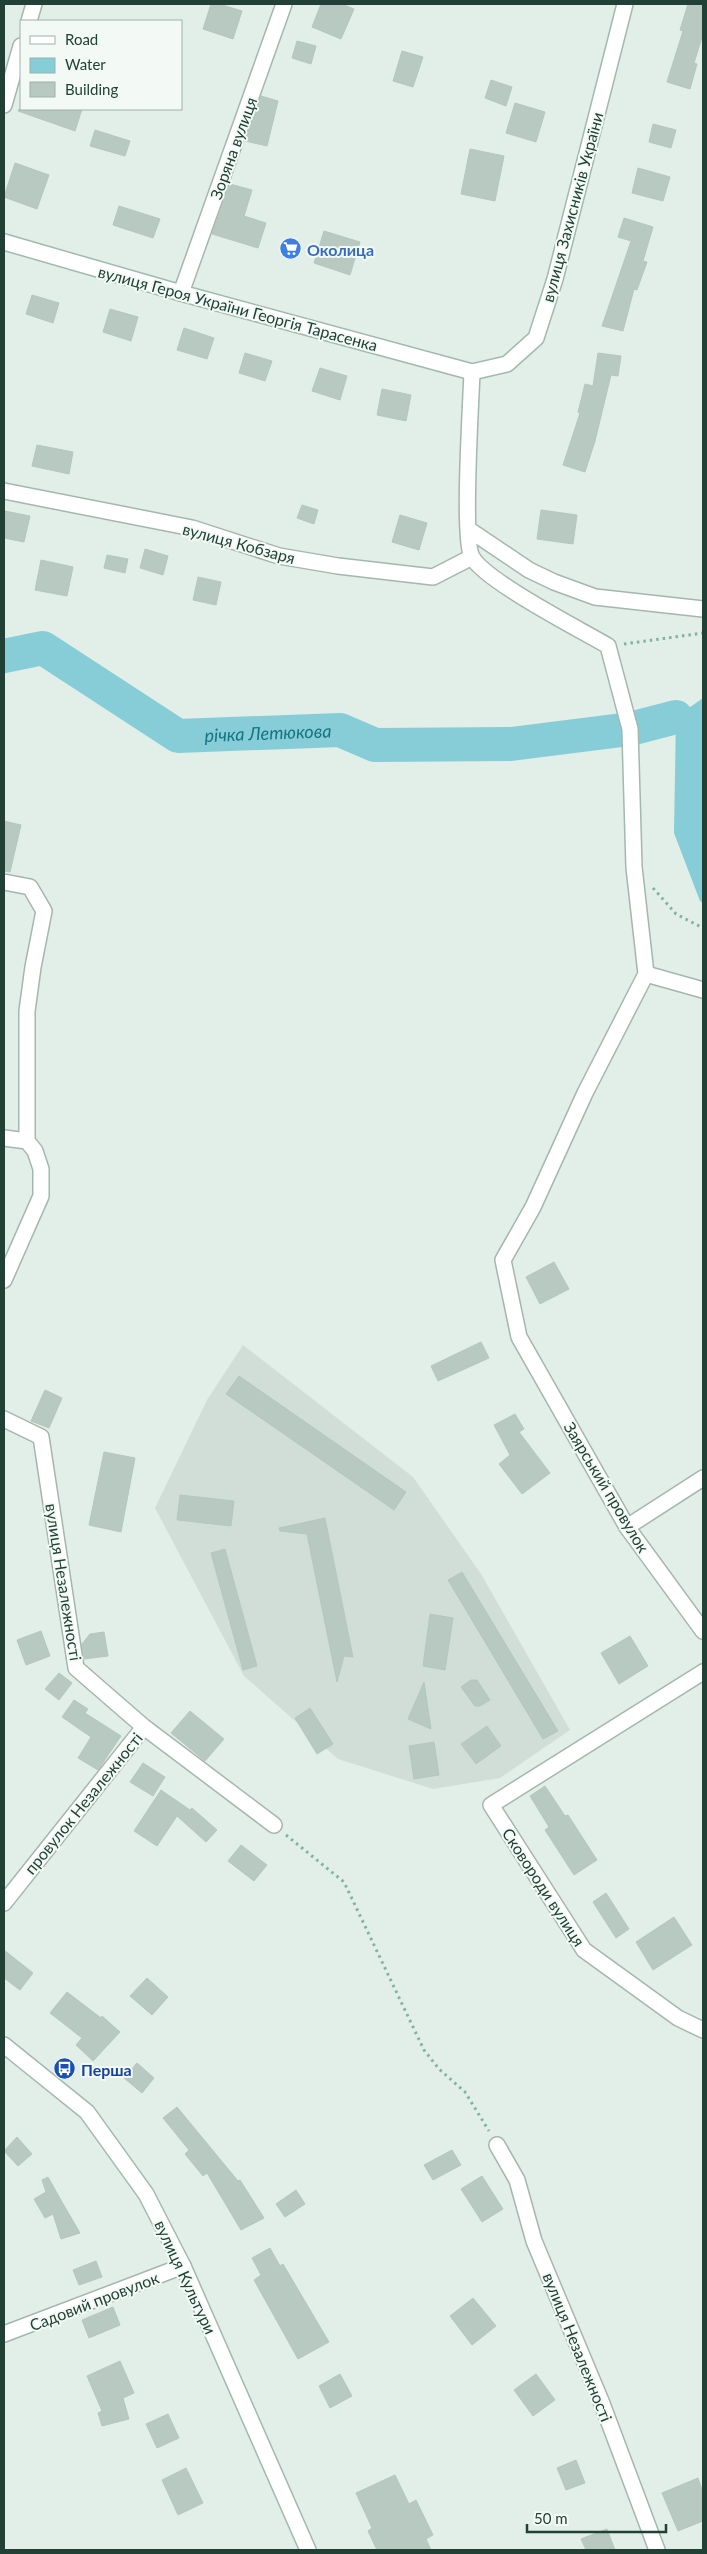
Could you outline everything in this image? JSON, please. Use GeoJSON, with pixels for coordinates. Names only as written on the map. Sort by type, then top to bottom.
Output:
{"type":"FeatureCollection","features":[{"type":"Feature","properties":{"kind":"street"},"geometry":{"type":"LineString","coordinates":[[29,20],[34,4]]}},
{"type":"Feature","properties":{"kind":"street","name":"Зоряна вулиця"},"geometry":{"type":"LineString","coordinates":[[181,293],[284,4]]}},
{"type":"Feature","properties":{"kind":"street","name":"вулиця Захисників України"},"geometry":{"type":"LineString","coordinates":[[472,372],[507,364],[536,338],[555,279],[625,4]]}},
{"type":"Feature","properties":{"kind":"street"},"geometry":{"type":"LineString","coordinates":[[4,106],[20,50]]}},
{"type":"Feature","properties":{"kind":"street","name":"вулиця Героя України Георгія Тарасенка"},"geometry":{"type":"LineString","coordinates":[[4,242],[181,293],[472,372]]}},
{"type":"Feature","properties":{"kind":"street"},"geometry":{"type":"LineString","coordinates":[[472,372],[468,529],[472,557],[494,580],[608,646],[630,729],[634,867],[646,974],[703,990]]}},
{"type":"Feature","properties":{"kind":"street","name":"вулиця Кобзаря"},"geometry":{"type":"LineString","coordinates":[[4,491],[192,528],[279,556],[338,566],[433,577],[472,557]]}},
{"type":"Feature","properties":{"kind":"street"},"geometry":{"type":"LineString","coordinates":[[468,529],[529,570],[554,582],[595,597],[703,609]]}},
{"type":"Feature","properties":{"kind":"street"},"geometry":{"type":"LineString","coordinates":[[4,882],[30,887],[44,911],[27,1011],[27,1141],[35,1151],[41,1169],[41,1196],[4,1280]]}},
{"type":"Feature","properties":{"kind":"street","name":"Заярський провулок"},"geometry":{"type":"LineString","coordinates":[[646,974],[585,1093],[533,1207],[503,1260],[519,1337],[627,1526],[703,1631]]}},
{"type":"Feature","properties":{"kind":"street"},"geometry":{"type":"LineString","coordinates":[[4,1138],[27,1141]]}},
{"type":"Feature","properties":{"kind":"street","name":"вулиця Незалежності"},"geometry":{"type":"LineString","coordinates":[[4,1419],[41,1437],[76,1668],[144,1727],[274,1825]]}},
{"type":"Feature","properties":{"kind":"street"},"geometry":{"type":"LineString","coordinates":[[627,1526],[703,1478]]}},
{"type":"Feature","properties":{"kind":"street","name":"Сковороди вулиця"},"geometry":{"type":"LineString","coordinates":[[703,1672],[491,1805],[584,1950],[678,2018],[703,2030]]}},
{"type":"Feature","properties":{"kind":"street","name":"провулок Незалежності"},"geometry":{"type":"LineString","coordinates":[[4,1902],[144,1727]]}},
{"type":"Feature","properties":{"kind":"street","name":"вулиця Культури"},"geometry":{"type":"LineString","coordinates":[[4,2045],[87,2112],[146,2194],[183,2266],[308,2550]]}},
{"type":"Feature","properties":{"kind":"street","name":"вулиця Незалежності"},"geometry":{"type":"LineString","coordinates":[[497,2145],[517,2180],[534,2241],[615,2436],[657,2550]]}},
{"type":"Feature","properties":{"kind":"street","name":"Садовий провулок"},"geometry":{"type":"LineString","coordinates":[[4,2334],[183,2266]]}},
{"type":"Feature","properties":{"kind":"path"},"geometry":{"type":"LineString","coordinates":[[608,646],[703,634]]}},
{"type":"Feature","properties":{"kind":"path"},"geometry":{"type":"LineString","coordinates":[[652,887],[676,914],[703,928]]}},
{"type":"Feature","properties":{"kind":"path"},"geometry":{"type":"LineString","coordinates":[[274,1825],[344,1882],[424,2050],[439,2069],[465,2092],[497,2145]]}},
{"type":"Feature","properties":{"kind":"shaded area"},"geometry":{"type":"Polygon","coordinates":[[[243,1345],[413,1477],[481,1574],[570,1730],[500,1778],[433,1789],[338,1759],[244,1676],[155,1508],[207,1400],[243,1345]]]}},
{"type":"Feature","properties":{"kind":"water"},"geometry":{"type":"Polygon","coordinates":[[[703,698],[703,903],[700,901],[674,833],[676,717],[703,698]]]}},
{"type":"Feature","properties":{"kind":"building"},"geometry":{"type":"Polygon","coordinates":[[[211,4],[219,4],[242,11],[233,39],[203,29],[211,4]]]}},
{"type":"Feature","properties":{"kind":"building"},"geometry":{"type":"Polygon","coordinates":[[[321,4],[342,4],[354,9],[341,39],[312,27],[321,4]]]}},
{"type":"Feature","properties":{"kind":"building"},"geometry":{"type":"Polygon","coordinates":[[[688,4],[703,4],[703,34],[694,63],[697,64],[690,89],[667,82],[683,31],[680,30],[688,4]]]}},
{"type":"Feature","properties":{"kind":"building"},"geometry":{"type":"Polygon","coordinates":[[[297,41],[316,46],[311,64],[292,58],[297,41]]]}},
{"type":"Feature","properties":{"kind":"building"},"geometry":{"type":"Polygon","coordinates":[[[402,51],[423,57],[413,87],[393,81],[402,51]]]}},
{"type":"Feature","properties":{"kind":"building"},"geometry":{"type":"Polygon","coordinates":[[[491,80],[512,87],[506,106],[485,98],[491,80]]]}},
{"type":"Feature","properties":{"kind":"building"},"geometry":{"type":"Polygon","coordinates":[[[261,96],[278,101],[267,146],[245,141],[261,96]]]}},
{"type":"Feature","properties":{"kind":"building"},"geometry":{"type":"Polygon","coordinates":[[[515,103],[545,112],[536,142],[506,133],[515,103]]]}},
{"type":"Feature","properties":{"kind":"building"},"geometry":{"type":"Polygon","coordinates":[[[19,109],[82,110],[75,131],[18,111],[19,109]]]}},
{"type":"Feature","properties":{"kind":"building"},"geometry":{"type":"Polygon","coordinates":[[[653,124],[676,130],[671,148],[649,142],[653,124]]]}},
{"type":"Feature","properties":{"kind":"building"},"geometry":{"type":"Polygon","coordinates":[[[95,130],[130,141],[125,156],[90,146],[95,130]]]}},
{"type":"Feature","properties":{"kind":"building"},"geometry":{"type":"Polygon","coordinates":[[[470,149],[504,156],[495,201],[461,194],[470,149]]]}},
{"type":"Feature","properties":{"kind":"building"},"geometry":{"type":"Polygon","coordinates":[[[15,163],[49,175],[37,209],[4,197],[15,163]]]}},
{"type":"Feature","properties":{"kind":"building"},"geometry":{"type":"Polygon","coordinates":[[[638,168],[670,177],[663,201],[632,193],[638,168]]]}},
{"type":"Feature","properties":{"kind":"building"},"geometry":{"type":"Polygon","coordinates":[[[230,184],[252,190],[244,216],[266,223],[258,248],[212,234],[230,184]]]}},
{"type":"Feature","properties":{"kind":"building"},"geometry":{"type":"Polygon","coordinates":[[[119,206],[160,219],[153,238],[113,225],[119,206]]]}},
{"type":"Feature","properties":{"kind":"building"},"geometry":{"type":"Polygon","coordinates":[[[624,218],[653,227],[643,261],[647,262],[637,290],[634,289],[623,331],[602,326],[631,241],[618,237],[624,218]]]}},
{"type":"Feature","properties":{"kind":"building"},"geometry":{"type":"Polygon","coordinates":[[[324,231],[360,242],[350,275],[314,263],[324,231]]]}},
{"type":"Feature","properties":{"kind":"building"},"geometry":{"type":"Polygon","coordinates":[[[32,295],[59,303],[53,323],[26,314],[32,295]]]}},
{"type":"Feature","properties":{"kind":"building"},"geometry":{"type":"Polygon","coordinates":[[[110,309],[138,317],[131,341],[103,332],[110,309]]]}},
{"type":"Feature","properties":{"kind":"building"},"geometry":{"type":"Polygon","coordinates":[[[184,328],[214,338],[207,359],[177,350],[184,328]]]}},
{"type":"Feature","properties":{"kind":"building"},"geometry":{"type":"Polygon","coordinates":[[[245,353],[272,361],[265,381],[239,373],[245,353]]]}},
{"type":"Feature","properties":{"kind":"building"},"geometry":{"type":"Polygon","coordinates":[[[598,353],[621,356],[618,376],[611,375],[595,441],[585,472],[563,465],[580,413],[578,412],[585,384],[593,386],[598,353]]]}},
{"type":"Feature","properties":{"kind":"building"},"geometry":{"type":"Polygon","coordinates":[[[320,368],[347,376],[340,400],[312,391],[320,368]]]}},
{"type":"Feature","properties":{"kind":"building"},"geometry":{"type":"Polygon","coordinates":[[[382,389],[411,395],[406,421],[377,415],[382,389]]]}},
{"type":"Feature","properties":{"kind":"building"},"geometry":{"type":"Polygon","coordinates":[[[37,445],[73,452],[69,474],[32,466],[37,445]]]}},
{"type":"Feature","properties":{"kind":"building"},"geometry":{"type":"Polygon","coordinates":[[[302,505],[318,510],[314,524],[297,518],[302,505]]]}},
{"type":"Feature","properties":{"kind":"building"},"geometry":{"type":"Polygon","coordinates":[[[541,510],[577,515],[573,544],[537,539],[541,510]]]}},
{"type":"Feature","properties":{"kind":"building"},"geometry":{"type":"Polygon","coordinates":[[[5,511],[30,516],[24,542],[4,538],[5,511]]]}},
{"type":"Feature","properties":{"kind":"building"},"geometry":{"type":"Polygon","coordinates":[[[400,515],[427,523],[419,550],[392,542],[400,515]]]}},
{"type":"Feature","properties":{"kind":"building"},"geometry":{"type":"Polygon","coordinates":[[[145,549],[168,556],[163,575],[140,568],[145,549]]]}},
{"type":"Feature","properties":{"kind":"building"},"geometry":{"type":"Polygon","coordinates":[[[107,555],[128,559],[125,573],[104,568],[107,555]]]}},
{"type":"Feature","properties":{"kind":"building"},"geometry":{"type":"Polygon","coordinates":[[[41,560],[73,567],[67,596],[35,590],[41,560]]]}},
{"type":"Feature","properties":{"kind":"building"},"geometry":{"type":"Polygon","coordinates":[[[198,577],[221,582],[216,605],[193,600],[198,577]]]}},
{"type":"Feature","properties":{"kind":"building"},"geometry":{"type":"Polygon","coordinates":[[[4,821],[21,825],[10,872],[4,871],[4,821]]]}},
{"type":"Feature","properties":{"kind":"building"},"geometry":{"type":"Polygon","coordinates":[[[554,1262],[569,1289],[540,1304],[526,1277],[554,1262]]]}},
{"type":"Feature","properties":{"kind":"building"},"geometry":{"type":"Polygon","coordinates":[[[481,1342],[489,1358],[438,1381],[431,1366],[481,1342]]]}},
{"type":"Feature","properties":{"kind":"building"},"geometry":{"type":"Polygon","coordinates":[[[239,1376],[406,1492],[394,1510],[226,1394],[239,1376]]]}},
{"type":"Feature","properties":{"kind":"building"},"geometry":{"type":"Polygon","coordinates":[[[45,1390],[62,1398],[49,1428],[31,1421],[45,1390]]]}},
{"type":"Feature","properties":{"kind":"building"},"geometry":{"type":"Polygon","coordinates":[[[515,1414],[524,1429],[519,1432],[550,1473],[522,1494],[499,1464],[510,1455],[494,1425],[515,1414]]]}},
{"type":"Feature","properties":{"kind":"building"},"geometry":{"type":"Polygon","coordinates":[[[104,1452],[135,1458],[121,1532],[89,1525],[104,1452]]]}},
{"type":"Feature","properties":{"kind":"building"},"geometry":{"type":"Polygon","coordinates":[[[180,1495],[234,1501],[231,1526],[177,1520],[180,1495]]]}},
{"type":"Feature","properties":{"kind":"building"},"geometry":{"type":"Polygon","coordinates":[[[325,1518],[353,1657],[344,1656],[337,1682],[307,1534],[280,1531],[279,1528],[325,1518]]]}},
{"type":"Feature","properties":{"kind":"building"},"geometry":{"type":"Polygon","coordinates":[[[225,1549],[257,1666],[243,1670],[211,1553],[225,1549]]]}},
{"type":"Feature","properties":{"kind":"building"},"geometry":{"type":"Polygon","coordinates":[[[462,1572],[558,1731],[543,1739],[448,1580],[462,1572]]]}},
{"type":"Feature","properties":{"kind":"building"},"geometry":{"type":"Polygon","coordinates":[[[430,1614],[453,1618],[445,1670],[423,1666],[430,1614]]]}},
{"type":"Feature","properties":{"kind":"building"},"geometry":{"type":"Polygon","coordinates":[[[41,1631],[50,1656],[26,1665],[17,1640],[41,1631]]]}},
{"type":"Feature","properties":{"kind":"building"},"geometry":{"type":"Polygon","coordinates":[[[104,1632],[108,1656],[84,1659],[82,1644],[90,1634],[104,1632]]]}},
{"type":"Feature","properties":{"kind":"building"},"geometry":{"type":"Polygon","coordinates":[[[630,1636],[648,1666],[619,1684],[601,1653],[630,1636]]]}},
{"type":"Feature","properties":{"kind":"building"},"geometry":{"type":"Polygon","coordinates":[[[59,1673],[72,1683],[59,1700],[45,1689],[59,1673]]]}},
{"type":"Feature","properties":{"kind":"building"},"geometry":{"type":"Polygon","coordinates":[[[471,1680],[477,1680],[490,1700],[480,1706],[475,1706],[461,1687],[471,1680]]]}},
{"type":"Feature","properties":{"kind":"building"},"geometry":{"type":"Polygon","coordinates":[[[424,1682],[431,1729],[408,1719],[424,1682]]]}},
{"type":"Feature","properties":{"kind":"building"},"geometry":{"type":"Polygon","coordinates":[[[74,1700],[88,1709],[85,1713],[121,1736],[98,1770],[78,1758],[91,1737],[62,1717],[74,1700]]]}},
{"type":"Feature","properties":{"kind":"building"},"geometry":{"type":"Polygon","coordinates":[[[310,1708],[333,1744],[317,1754],[295,1718],[310,1708]]]}},
{"type":"Feature","properties":{"kind":"building"},"geometry":{"type":"Polygon","coordinates":[[[190,1711],[224,1739],[205,1761],[171,1733],[190,1711]]]}},
{"type":"Feature","properties":{"kind":"building"},"geometry":{"type":"Polygon","coordinates":[[[487,1726],[501,1746],[476,1764],[461,1744],[487,1726]]]}},
{"type":"Feature","properties":{"kind":"building"},"geometry":{"type":"Polygon","coordinates":[[[434,1742],[439,1775],[414,1779],[409,1746],[434,1742]]]}},
{"type":"Feature","properties":{"kind":"building"},"geometry":{"type":"Polygon","coordinates":[[[143,1763],[165,1777],[153,1796],[130,1782],[143,1763]]]}},
{"type":"Feature","properties":{"kind":"building"},"geometry":{"type":"Polygon","coordinates":[[[545,1786],[565,1816],[568,1815],[597,1860],[574,1875],[545,1830],[549,1827],[530,1796],[545,1786]]]}},
{"type":"Feature","properties":{"kind":"building"},"geometry":{"type":"Polygon","coordinates":[[[161,1790],[190,1810],[192,1808],[217,1830],[206,1842],[177,1816],[157,1846],[134,1831],[161,1790]]]}},
{"type":"Feature","properties":{"kind":"building"},"geometry":{"type":"Polygon","coordinates":[[[241,1845],[267,1865],[254,1881],[228,1861],[241,1845]]]}},
{"type":"Feature","properties":{"kind":"building"},"geometry":{"type":"Polygon","coordinates":[[[606,1893],[629,1929],[616,1938],[593,1902],[606,1893]]]}},
{"type":"Feature","properties":{"kind":"building"},"geometry":{"type":"Polygon","coordinates":[[[674,1917],[692,1945],[653,1970],[636,1942],[674,1917]]]}},
{"type":"Feature","properties":{"kind":"building"},"geometry":{"type":"Polygon","coordinates":[[[4,1950],[33,1973],[20,1990],[4,1978],[4,1950]]]}},
{"type":"Feature","properties":{"kind":"building"},"geometry":{"type":"Polygon","coordinates":[[[147,1978],[168,1997],[152,2015],[130,1996],[147,1978]]]}},
{"type":"Feature","properties":{"kind":"building"},"geometry":{"type":"Polygon","coordinates":[[[67,1992],[101,2018],[102,2016],[120,2032],[93,2061],[76,2045],[82,2038],[50,2013],[67,1992]]]}},
{"type":"Feature","properties":{"kind":"building"},"geometry":{"type":"Polygon","coordinates":[[[137,2063],[154,2078],[142,2093],[124,2078],[137,2063]]]}},
{"type":"Feature","properties":{"kind":"building"},"geometry":{"type":"Polygon","coordinates":[[[177,2107],[238,2181],[240,2180],[264,2218],[241,2230],[207,2173],[203,2176],[185,2154],[189,2150],[163,2118],[177,2107]]]}},
{"type":"Feature","properties":{"kind":"building"},"geometry":{"type":"Polygon","coordinates":[[[17,2137],[32,2154],[18,2166],[4,2151],[17,2137]]]}},
{"type":"Feature","properties":{"kind":"building"},"geometry":{"type":"Polygon","coordinates":[[[452,2150],[461,2165],[433,2180],[424,2165],[452,2150]]]}},
{"type":"Feature","properties":{"kind":"building"},"geometry":{"type":"Polygon","coordinates":[[[482,2176],[503,2209],[482,2222],[461,2189],[482,2176]]]}},
{"type":"Feature","properties":{"kind":"building"},"geometry":{"type":"Polygon","coordinates":[[[48,2177],[80,2233],[61,2239],[53,2214],[45,2218],[34,2199],[46,2192],[42,2180],[48,2177]]]}},
{"type":"Feature","properties":{"kind":"building"},"geometry":{"type":"Polygon","coordinates":[[[296,2190],[305,2204],[285,2217],[276,2204],[296,2190]]]}},
{"type":"Feature","properties":{"kind":"building"},"geometry":{"type":"Polygon","coordinates":[[[270,2248],[280,2266],[283,2264],[329,2342],[298,2359],[254,2280],[261,2275],[252,2258],[270,2248]]]}},
{"type":"Feature","properties":{"kind":"building"},"geometry":{"type":"Polygon","coordinates":[[[96,2261],[102,2277],[79,2285],[73,2270],[96,2261]]]}},
{"type":"Feature","properties":{"kind":"building"},"geometry":{"type":"Polygon","coordinates":[[[473,2298],[496,2326],[472,2345],[450,2316],[473,2298]]]}},
{"type":"Feature","properties":{"kind":"building"},"geometry":{"type":"Polygon","coordinates":[[[113,2307],[120,2325],[89,2338],[82,2320],[113,2307]]]}},
{"type":"Feature","properties":{"kind":"building"},"geometry":{"type":"Polygon","coordinates":[[[120,2361],[134,2393],[123,2398],[129,2419],[102,2426],[98,2413],[102,2411],[87,2376],[120,2361]]]}},
{"type":"Feature","properties":{"kind":"building"},"geometry":{"type":"Polygon","coordinates":[[[340,2374],[352,2396],[330,2408],[319,2386],[340,2374]]]}},
{"type":"Feature","properties":{"kind":"building"},"geometry":{"type":"Polygon","coordinates":[[[536,2374],[555,2400],[533,2416],[514,2390],[536,2374]]]}},
{"type":"Feature","properties":{"kind":"building"},"geometry":{"type":"Polygon","coordinates":[[[168,2414],[179,2438],[157,2448],[146,2424],[168,2414]]]}},
{"type":"Feature","properties":{"kind":"building"},"geometry":{"type":"Polygon","coordinates":[[[576,2460],[585,2483],[566,2490],[557,2468],[576,2460]]]}},
{"type":"Feature","properties":{"kind":"building"},"geometry":{"type":"Polygon","coordinates":[[[186,2468],[203,2503],[178,2515],[162,2480],[186,2468]]]}},
{"type":"Feature","properties":{"kind":"building"},"geometry":{"type":"Polygon","coordinates":[[[395,2475],[409,2504],[416,2500],[433,2535],[426,2539],[431,2550],[377,2550],[368,2531],[372,2528],[356,2493],[395,2475]]]}},
{"type":"Feature","properties":{"kind":"building"},"geometry":{"type":"Polygon","coordinates":[[[698,2478],[703,2492],[703,2521],[678,2531],[662,2493],[698,2478]]]}},
{"type":"Feature","properties":{"kind":"building"},"geometry":{"type":"Polygon","coordinates":[[[607,2529],[615,2550],[586,2550],[581,2539],[607,2529]]]}},
{"type":"Feature","properties":{"kind":"waterway","name":"річка Летюкова"},"geometry":{"type":"LineString","coordinates":[[4,656],[43,648],[178,736],[340,730],[375,745],[511,744],[630,729],[676,717]]}},
{"type":"Feature","properties":{"kind":"place","name":"Околица"},"geometry":{"type":"Point","coordinates":[291,249]}},
{"type":"Feature","properties":{"kind":"place","name":"Перша"},"geometry":{"type":"Point","coordinates":[65,2069]}}]}
